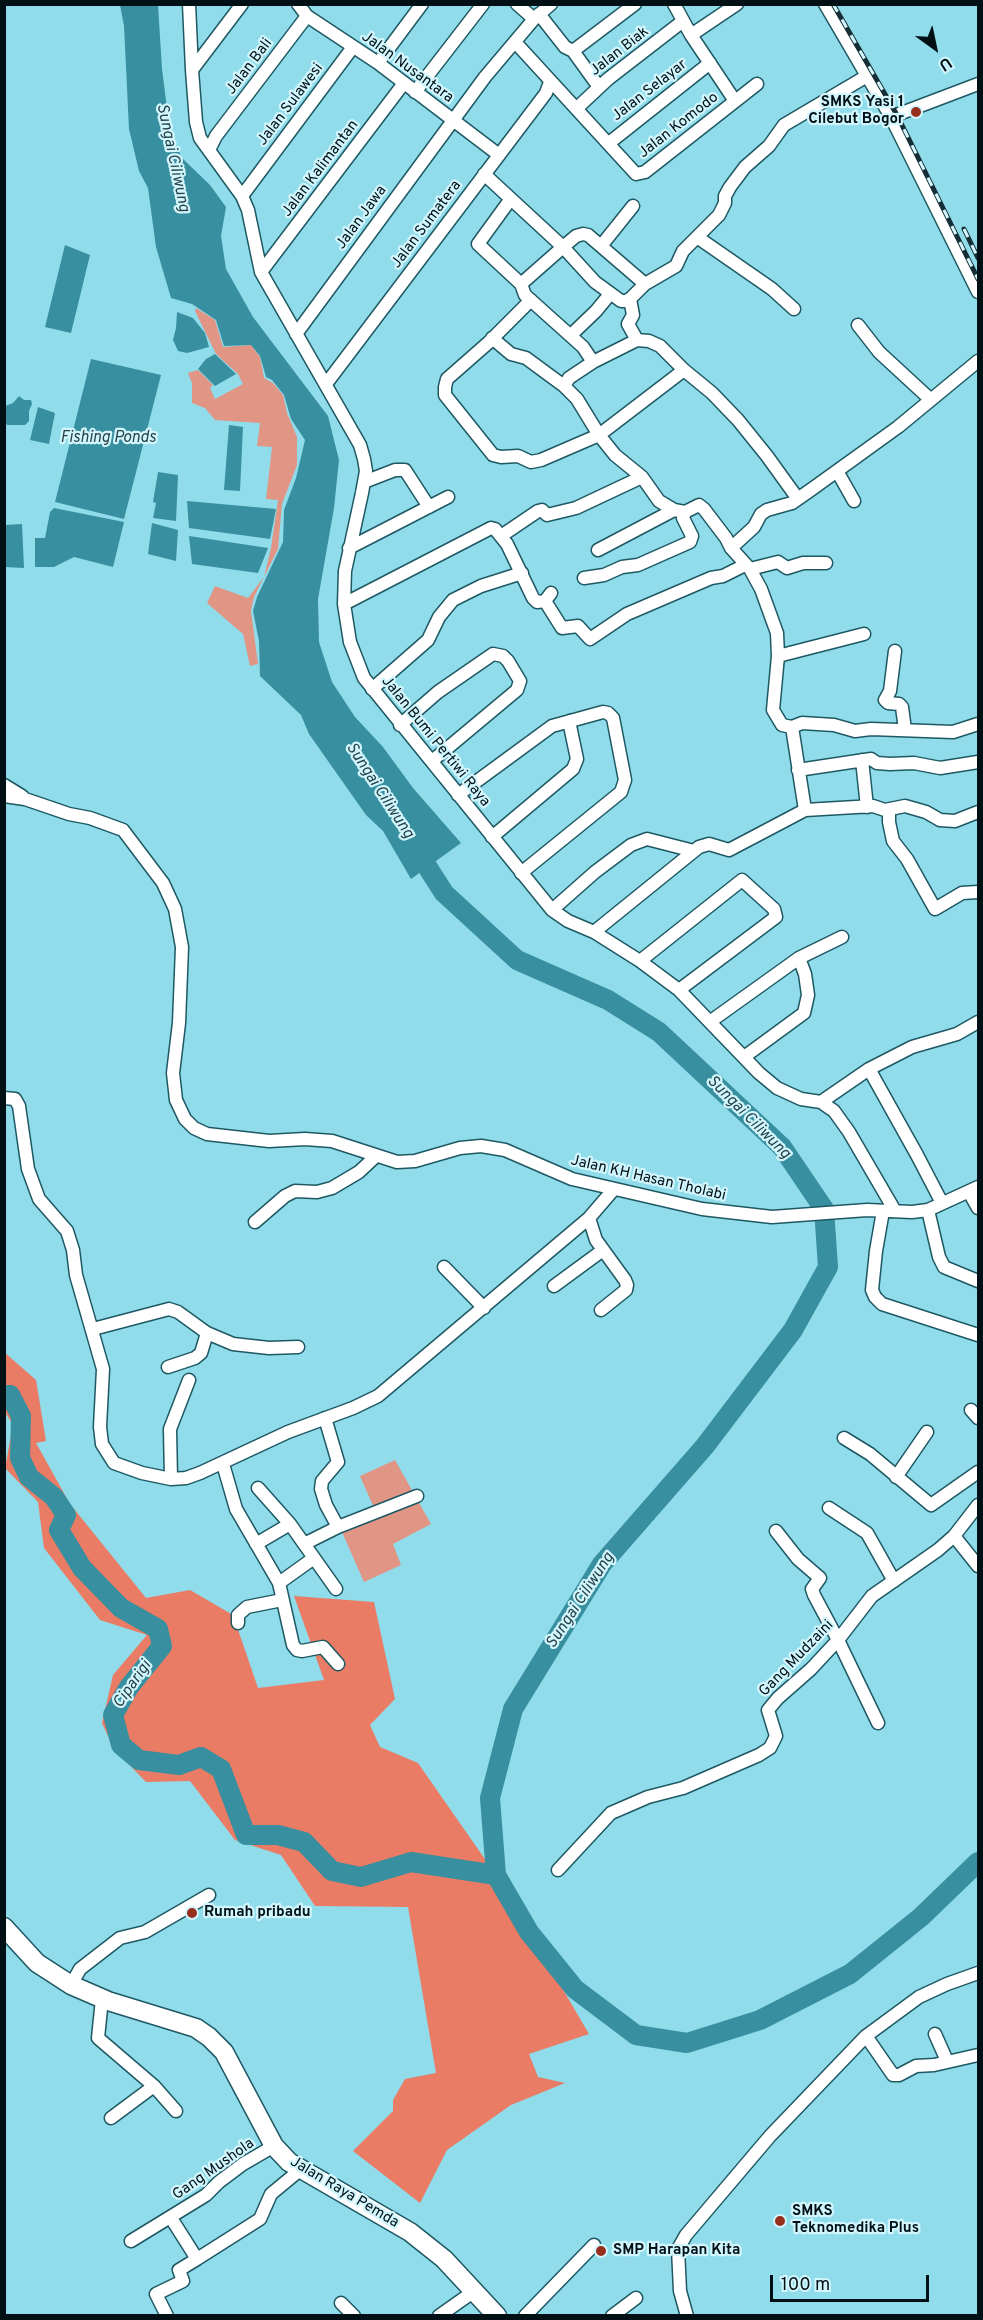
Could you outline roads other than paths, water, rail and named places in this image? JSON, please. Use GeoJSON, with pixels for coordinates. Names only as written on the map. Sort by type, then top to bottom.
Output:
{"type":"FeatureCollection","features":[{"type":"Feature","properties":{"kind":"main road","name":"Jalan Raya Pemda"},"geometry":{"type":"LineString","coordinates":[[4,1928],[37,1963],[71,1985],[102,1999],[196,2028],[209,2037],[224,2052],[236,2070],[274,2146],[299,2176],[369,2207],[410,2232],[444,2259],[497,2316]]}},
{"type":"Feature","properties":{"kind":"street","name":"Jalan Bumi Pertiwi Raya"},"geometry":{"type":"LineString","coordinates":[[189,4],[197,130],[242,196],[252,224],[261,272],[360,446],[366,471],[345,571],[344,604],[353,652],[372,689],[552,910],[568,921],[594,932],[680,990],[777,1088],[801,1099],[820,1102],[834,1112],[849,1132],[889,1211]]}},
{"type":"Feature","properties":{"kind":"street"},"geometry":{"type":"LineString","coordinates":[[192,70],[242,4]]}},
{"type":"Feature","properties":{"kind":"street","name":"Jalan Nusantara"},"geometry":{"type":"LineString","coordinates":[[298,4],[307,16],[378,63],[499,155]]}},
{"type":"Feature","properties":{"kind":"street"},"geometry":{"type":"LineString","coordinates":[[378,63],[422,4]]}},
{"type":"Feature","properties":{"kind":"street"},"geometry":{"type":"LineString","coordinates":[[415,92],[483,4]]}},
{"type":"Feature","properties":{"kind":"street"},"geometry":{"type":"LineString","coordinates":[[516,4],[537,17],[566,47],[573,51],[599,87]]}},
{"type":"Feature","properties":{"kind":"street","name":"Jalan Jawa"},"geometry":{"type":"LineString","coordinates":[[296,333],[453,120],[515,42],[551,4]]}},
{"type":"Feature","properties":{"kind":"street"},"geometry":{"type":"LineString","coordinates":[[573,51],[635,4]]}},
{"type":"Feature","properties":{"kind":"street"},"geometry":{"type":"LineString","coordinates":[[674,4],[691,35],[735,101]]}},
{"type":"Feature","properties":{"kind":"street"},"geometry":{"type":"LineString","coordinates":[[825,4],[891,117],[978,292]]}},
{"type":"Feature","properties":{"kind":"street"},"geometry":{"type":"LineString","coordinates":[[691,35],[729,7]]}},
{"type":"Feature","properties":{"kind":"street","name":"Jalan Bali"},"geometry":{"type":"LineString","coordinates":[[209,150],[216,136],[307,16]]}},
{"type":"Feature","properties":{"kind":"street","name":"Jalan Biak"},"geometry":{"type":"LineString","coordinates":[[577,108],[599,87],[683,21]]}},
{"type":"Feature","properties":{"kind":"street"},"geometry":{"type":"LineString","coordinates":[[515,42],[609,143]]}},
{"type":"Feature","properties":{"kind":"street","name":"Jalan Sulawesi"},"geometry":{"type":"LineString","coordinates":[[242,196],[353,47]]}},
{"type":"Feature","properties":{"kind":"street","name":"Jalan Selayar"},"geometry":{"type":"LineString","coordinates":[[609,143],[710,63]]}},
{"type":"Feature","properties":{"kind":"street"},"geometry":{"type":"LineString","coordinates":[[484,174],[510,200],[541,225],[595,282],[621,301],[630,299],[645,284],[676,266],[683,251],[719,215],[725,203],[725,196],[745,167],[769,146],[784,125],[867,76]]}},
{"type":"Feature","properties":{"kind":"street","name":"Jalan Sumatera"},"geometry":{"type":"LineString","coordinates":[[326,384],[546,93],[550,82]]}},
{"type":"Feature","properties":{"kind":"street","name":"Jalan Kalimantan"},"geometry":{"type":"LineString","coordinates":[[261,272],[404,84]]}},
{"type":"Feature","properties":{"kind":"street","name":"Jalan Komodo"},"geometry":{"type":"LineString","coordinates":[[609,143],[636,174],[641,175],[757,84]]}},
{"type":"Feature","properties":{"kind":"street"},"geometry":{"type":"LineString","coordinates":[[891,117],[978,84]]}},
{"type":"Feature","properties":{"kind":"street"},"geometry":{"type":"LineString","coordinates":[[510,200],[478,244],[521,284],[525,295],[583,347],[593,362]]}},
{"type":"Feature","properties":{"kind":"street"},"geometry":{"type":"LineString","coordinates":[[601,246],[633,206]]}},
{"type":"Feature","properties":{"kind":"street"},"geometry":{"type":"LineString","coordinates":[[521,284],[576,236],[583,234],[601,246],[645,284]]}},
{"type":"Feature","properties":{"kind":"street"},"geometry":{"type":"LineString","coordinates":[[697,237],[772,289],[794,309]]}},
{"type":"Feature","properties":{"kind":"street"},"geometry":{"type":"LineString","coordinates":[[571,335],[610,294]]}},
{"type":"Feature","properties":{"kind":"street"},"geometry":{"type":"LineString","coordinates":[[630,299],[633,315],[628,324],[637,340]]}},
{"type":"Feature","properties":{"kind":"street"},"geometry":{"type":"LineString","coordinates":[[531,300],[447,379],[445,387],[445,395],[493,455],[518,456],[531,462],[599,435],[684,370]]}},
{"type":"Feature","properties":{"kind":"street"},"geometry":{"type":"LineString","coordinates":[[858,325],[879,352],[931,400]]}},
{"type":"Feature","properties":{"kind":"street"},"geometry":{"type":"LineString","coordinates":[[492,338],[511,354],[526,358],[564,386],[577,399],[599,435],[615,455],[642,477],[658,501],[680,511],[692,536],[690,542],[638,565],[622,567],[604,575],[584,578]]}},
{"type":"Feature","properties":{"kind":"street"},"geometry":{"type":"LineString","coordinates":[[564,386],[569,378],[593,362],[637,340],[649,341],[660,346],[738,420],[798,499]]}},
{"type":"Feature","properties":{"kind":"street"},"geometry":{"type":"LineString","coordinates":[[731,548],[754,527],[760,514],[798,499],[898,428],[978,361]]}},
{"type":"Feature","properties":{"kind":"street"},"geometry":{"type":"LineString","coordinates":[[364,482],[395,470],[405,470],[429,507]]}},
{"type":"Feature","properties":{"kind":"street"},"geometry":{"type":"LineString","coordinates":[[837,471],[854,501]]}},
{"type":"Feature","properties":{"kind":"street"},"geometry":{"type":"LineString","coordinates":[[501,536],[538,510],[542,510],[547,515],[576,508],[642,477]]}},
{"type":"Feature","properties":{"kind":"street"},"geometry":{"type":"LineString","coordinates":[[349,548],[448,497]]}},
{"type":"Feature","properties":{"kind":"street"},"geometry":{"type":"LineString","coordinates":[[598,550],[680,511],[699,506],[704,509],[731,548],[748,567],[761,589],[775,624],[778,656],[773,710],[782,725],[792,727],[802,723],[834,725],[855,730],[953,732],[978,724]]}},
{"type":"Feature","properties":{"kind":"street"},"geometry":{"type":"LineString","coordinates":[[344,604],[484,530],[495,529],[522,573],[533,598],[537,602],[548,597],[562,628],[578,626],[590,639],[627,614],[711,578],[748,567],[778,562],[787,568],[803,563],[826,563]]}},
{"type":"Feature","properties":{"kind":"street"},"geometry":{"type":"LineString","coordinates":[[372,689],[428,640],[439,617],[453,600],[481,586],[522,573]]}},
{"type":"Feature","properties":{"kind":"street"},"geometry":{"type":"LineString","coordinates":[[778,656],[864,634]]}},
{"type":"Feature","properties":{"kind":"street"},"geometry":{"type":"LineString","coordinates":[[895,651],[890,691],[885,700],[902,707],[905,730]]}},
{"type":"Feature","properties":{"kind":"street"},"geometry":{"type":"LineString","coordinates":[[400,725],[438,692],[493,654],[503,656],[508,661],[520,681],[518,690],[432,761]]}},
{"type":"Feature","properties":{"kind":"street"},"geometry":{"type":"LineString","coordinates":[[458,795],[552,726],[603,712],[613,718],[625,780],[624,787],[621,792],[521,873]]}},
{"type":"Feature","properties":{"kind":"street"},"geometry":{"type":"LineString","coordinates":[[492,837],[568,775],[576,764],[576,750],[569,721]]}},
{"type":"Feature","properties":{"kind":"street"},"geometry":{"type":"LineString","coordinates":[[792,727],[805,810]]}},
{"type":"Feature","properties":{"kind":"street"},"geometry":{"type":"LineString","coordinates":[[798,770],[871,759],[877,763],[914,763],[940,768],[978,762]]}},
{"type":"Feature","properties":{"kind":"street"},"geometry":{"type":"LineString","coordinates":[[861,760],[867,807]]}},
{"type":"Feature","properties":{"kind":"street","name":"Jalan KH Hasan Tholabi"},"geometry":{"type":"LineString","coordinates":[[4,785],[25,799]]}},
{"type":"Feature","properties":{"kind":"street","name":"Jalan KH Hasan Tholabi"},"geometry":{"type":"LineString","coordinates":[[4,796],[25,799],[123,830],[163,884],[175,909],[182,947],[179,1023],[172,1073],[176,1100],[185,1119],[194,1128],[207,1134],[269,1141],[305,1138],[332,1141],[397,1161],[415,1161],[459,1148],[481,1146],[504,1150],[572,1179],[702,1209],[743,1215],[772,1217],[867,1210],[912,1212],[928,1210]]}},
{"type":"Feature","properties":{"kind":"street"},"geometry":{"type":"LineString","coordinates":[[594,932],[694,850],[710,844],[729,850],[805,810],[867,807],[889,810],[905,806],[926,812],[940,820],[955,821],[978,812]]}},
{"type":"Feature","properties":{"kind":"street"},"geometry":{"type":"LineString","coordinates":[[889,810],[893,841],[907,859],[935,909],[962,893],[978,892]]}},
{"type":"Feature","properties":{"kind":"street"},"geometry":{"type":"LineString","coordinates":[[552,910],[595,872],[631,845],[647,839],[671,847],[694,850]]}},
{"type":"Feature","properties":{"kind":"street"},"geometry":{"type":"LineString","coordinates":[[640,961],[742,880],[774,909],[776,916],[680,990]]}},
{"type":"Feature","properties":{"kind":"street"},"geometry":{"type":"LineString","coordinates":[[711,1021],[799,958],[842,937]]}},
{"type":"Feature","properties":{"kind":"street"},"geometry":{"type":"LineString","coordinates":[[744,1057],[804,1013],[808,995],[805,974],[799,958]]}},
{"type":"Feature","properties":{"kind":"street"},"geometry":{"type":"LineString","coordinates":[[820,1102],[869,1069],[912,1047],[957,1034],[978,1022]]}},
{"type":"Feature","properties":{"kind":"street"},"geometry":{"type":"LineString","coordinates":[[869,1069],[918,1155],[942,1203]]}},
{"type":"Feature","properties":{"kind":"street"},"geometry":{"type":"LineString","coordinates":[[4,1098],[15,1099],[19,1106],[28,1169],[39,1199],[67,1231],[73,1250],[76,1275],[103,1369],[100,1427],[102,1444],[114,1463],[142,1473],[171,1479],[186,1478],[223,1464],[288,1432],[378,1396],[589,1218],[614,1189]]}},
{"type":"Feature","properties":{"kind":"street"},"geometry":{"type":"LineString","coordinates":[[255,1222],[285,1196],[295,1191],[317,1192],[332,1188],[359,1172],[376,1156]]}},
{"type":"Feature","properties":{"kind":"street"},"geometry":{"type":"LineString","coordinates":[[978,1208],[974,1189],[928,1210],[939,1257],[944,1267],[978,1281]]}},
{"type":"Feature","properties":{"kind":"street"},"geometry":{"type":"LineString","coordinates":[[889,1211],[876,1251],[872,1290],[875,1297],[882,1304],[978,1335]]}},
{"type":"Feature","properties":{"kind":"street"},"geometry":{"type":"LineString","coordinates":[[589,1218],[596,1240],[626,1280],[627,1285],[626,1290],[601,1310]]}},
{"type":"Feature","properties":{"kind":"street"},"geometry":{"type":"LineString","coordinates":[[554,1286],[603,1250]]}},
{"type":"Feature","properties":{"kind":"street"},"geometry":{"type":"LineString","coordinates":[[444,1266],[484,1308]]}},
{"type":"Feature","properties":{"kind":"street"},"geometry":{"type":"LineString","coordinates":[[93,1329],[169,1310],[178,1312],[207,1333],[233,1344],[268,1348],[298,1347]]}},
{"type":"Feature","properties":{"kind":"street"},"geometry":{"type":"LineString","coordinates":[[168,1367],[195,1358],[201,1353],[207,1333]]}},
{"type":"Feature","properties":{"kind":"street"},"geometry":{"type":"LineString","coordinates":[[171,1479],[170,1430],[189,1380]]}},
{"type":"Feature","properties":{"kind":"street"},"geometry":{"type":"LineString","coordinates":[[325,1418],[338,1462],[322,1481],[321,1488],[326,1505],[338,1527]]}},
{"type":"Feature","properties":{"kind":"street"},"geometry":{"type":"LineString","coordinates":[[896,1477],[927,1432]]}},
{"type":"Feature","properties":{"kind":"street"},"geometry":{"type":"LineString","coordinates":[[844,1437],[870,1454],[932,1505],[978,1472]]}},
{"type":"Feature","properties":{"kind":"street"},"geometry":{"type":"LineString","coordinates":[[223,1464],[232,1499],[279,1583],[290,1638],[297,1650],[323,1647],[338,1664]]}},
{"type":"Feature","properties":{"kind":"street"},"geometry":{"type":"LineString","coordinates":[[258,1488],[290,1524],[336,1589]]}},
{"type":"Feature","properties":{"kind":"street"},"geometry":{"type":"LineString","coordinates":[[304,1544],[338,1527],[417,1496]]}},
{"type":"Feature","properties":{"kind":"street","name":"Gang Mudzaini"},"geometry":{"type":"LineString","coordinates":[[558,1870],[611,1813],[648,1797],[683,1788],[770,1748],[776,1736],[768,1710],[778,1698],[804,1676],[838,1640],[872,1596],[927,1560],[954,1536],[978,1505]]}},
{"type":"Feature","properties":{"kind":"street"},"geometry":{"type":"LineString","coordinates":[[829,1508],[867,1533],[894,1581]]}},
{"type":"Feature","properties":{"kind":"street"},"geometry":{"type":"LineString","coordinates":[[256,1544],[290,1524]]}},
{"type":"Feature","properties":{"kind":"street"},"geometry":{"type":"LineString","coordinates":[[776,1532],[798,1559],[820,1578],[812,1592],[878,1724]]}},
{"type":"Feature","properties":{"kind":"street"},"geometry":{"type":"LineString","coordinates":[[954,1536],[978,1566]]}},
{"type":"Feature","properties":{"kind":"street"},"geometry":{"type":"LineString","coordinates":[[279,1583],[314,1558]]}},
{"type":"Feature","properties":{"kind":"street"},"geometry":{"type":"LineString","coordinates":[[238,1623],[240,1612],[247,1607],[282,1600]]}},
{"type":"Feature","properties":{"kind":"street"},"geometry":{"type":"LineString","coordinates":[[71,1985],[80,1969],[120,1938],[145,1932],[209,1894]]}},
{"type":"Feature","properties":{"kind":"street"},"geometry":{"type":"LineString","coordinates":[[687,2316],[680,2292],[678,2266],[678,2249],[686,2235],[770,2136],[866,2036],[919,1997],[978,1973]]}},
{"type":"Feature","properties":{"kind":"street"},"geometry":{"type":"LineString","coordinates":[[102,1999],[98,2038],[154,2086],[176,2111]]}},
{"type":"Feature","properties":{"kind":"street"},"geometry":{"type":"LineString","coordinates":[[935,2034],[946,2061]]}},
{"type":"Feature","properties":{"kind":"street"},"geometry":{"type":"LineString","coordinates":[[866,2036],[893,2075],[916,2066],[934,2065],[978,2055]]}},
{"type":"Feature","properties":{"kind":"street"},"geometry":{"type":"LineString","coordinates":[[111,2118],[154,2086]]}},
{"type":"Feature","properties":{"kind":"street","name":"Gang Mushola"},"geometry":{"type":"LineString","coordinates":[[131,2241],[206,2195],[243,2164],[274,2146]]}},
{"type":"Feature","properties":{"kind":"street"},"geometry":{"type":"LineString","coordinates":[[166,2316],[156,2294],[183,2281],[179,2270],[260,2219],[271,2194],[299,2176]]}},
{"type":"Feature","properties":{"kind":"street","name":"Gang Mushola"},"geometry":{"type":"LineString","coordinates":[[171,2218],[197,2259]]}},
{"type":"Feature","properties":{"kind":"street"},"geometry":{"type":"LineString","coordinates":[[525,2316],[594,2245]]}},
{"type":"Feature","properties":{"kind":"street"},"geometry":{"type":"LineString","coordinates":[[439,2316],[474,2292]]}},
{"type":"Feature","properties":{"kind":"street"},"geometry":{"type":"LineString","coordinates":[[612,2316],[636,2298]]}},
{"type":"Feature","properties":{"kind":"street"},"geometry":{"type":"LineString","coordinates":[[341,2303],[354,2316]]}},
{"type":"Feature","properties":{"kind":"water"},"geometry":{"type":"Polygon","coordinates":[[[120,5],[158,5],[162,69],[170,132],[182,158],[210,185],[226,207],[221,236],[226,269],[253,317],[328,416],[339,460],[334,508],[318,599],[319,642],[332,682],[355,717],[383,747],[413,788],[461,843],[411,879],[383,831],[366,815],[309,734],[301,715],[260,676],[259,641],[253,611],[257,597],[283,542],[284,510],[296,478],[305,440],[291,419],[284,395],[272,380],[266,377],[260,356],[251,345],[224,346],[216,320],[192,304],[171,298],[156,247],[148,188],[139,171],[129,129],[124,26],[120,5]]]}},
{"type":"Feature","properties":{"kind":"water"},"geometry":{"type":"Polygon","coordinates":[[[65,245],[90,255],[71,333],[45,327],[65,245]]]}},
{"type":"Feature","properties":{"kind":"water"},"geometry":{"type":"Polygon","coordinates":[[[177,312],[193,318],[205,333],[209,347],[187,353],[178,351],[173,340],[177,312]]]}},
{"type":"Feature","properties":{"kind":"water"},"geometry":{"type":"Polygon","coordinates":[[[215,354],[236,374],[215,386],[198,369],[206,359],[215,354]]]}},
{"type":"Feature","properties":{"kind":"water","name":"Fishing Ponds"},"geometry":{"type":"Polygon","coordinates":[[[91,359],[161,375],[124,519],[55,502],[91,359]]]}},
{"type":"Feature","properties":{"kind":"water"},"geometry":{"type":"Polygon","coordinates":[[[19,396],[24,400],[31,400],[29,421],[25,425],[7,425],[5,406],[13,403],[19,396]]]}},
{"type":"Feature","properties":{"kind":"water"},"geometry":{"type":"Polygon","coordinates":[[[38,407],[55,413],[49,444],[30,440],[38,407]]]}},
{"type":"Feature","properties":{"kind":"water"},"geometry":{"type":"Polygon","coordinates":[[[229,425],[243,427],[240,491],[224,490],[229,425]]]}},
{"type":"Feature","properties":{"kind":"water","name":"Fishing Ponds"},"geometry":{"type":"Polygon","coordinates":[[[158,472],[178,475],[176,521],[153,518],[158,472]]]}},
{"type":"Feature","properties":{"kind":"water"},"geometry":{"type":"Polygon","coordinates":[[[187,501],[276,509],[270,539],[189,528],[187,501]]]}},
{"type":"Feature","properties":{"kind":"water"},"geometry":{"type":"Polygon","coordinates":[[[54,508],[124,522],[113,567],[74,557],[54,567],[35,567],[35,538],[45,538],[50,512],[54,508]]]}},
{"type":"Feature","properties":{"kind":"water"},"geometry":{"type":"Polygon","coordinates":[[[152,523],[178,530],[176,561],[148,554],[152,523]]]}},
{"type":"Feature","properties":{"kind":"water"},"geometry":{"type":"Polygon","coordinates":[[[22,524],[24,568],[5,567],[5,525],[22,524]]]}},
{"type":"Feature","properties":{"kind":"water"},"geometry":{"type":"Polygon","coordinates":[[[189,536],[268,548],[258,573],[192,564],[189,536]]]}},
{"type":"Feature","properties":{"kind":"waterway","name":"Sungai Ciliwung"},"geometry":{"type":"LineString","coordinates":[[414,846],[444,893],[517,960],[608,1000],[659,1032],[782,1147],[824,1209],[828,1267],[793,1330],[705,1446],[602,1564],[513,1709],[490,1798],[496,1875],[529,1932],[575,1989],[636,2035],[687,2043],[760,2020],[850,1974],[921,1917],[978,1862]]}},
{"type":"Feature","properties":{"kind":"waterway","name":"Ciparigi"},"geometry":{"type":"LineString","coordinates":[[4,1395],[10,1395],[21,1416],[20,1458],[29,1477],[54,1497],[66,1515],[59,1530],[82,1568],[121,1608],[158,1629],[162,1646],[129,1687],[113,1715],[121,1745],[139,1760],[179,1765],[201,1757],[221,1769],[246,1835],[278,1835],[304,1842],[332,1871],[361,1877],[411,1862],[496,1875]]}},
{"type":"Feature","properties":{"kind":"railway"},"geometry":{"type":"LineString","coordinates":[[833,4],[897,115],[978,279]]}},
{"type":"Feature","properties":{"kind":"railway"},"geometry":{"type":"LineString","coordinates":[[964,229],[978,258]]}},
{"type":"Feature","properties":{"kind":"place","name":"SMKS Yasi 1 Cilebut Bogor"},"geometry":{"type":"Point","coordinates":[916,112]}},
{"type":"Feature","properties":{"kind":"place","name":"Rumah pribadu"},"geometry":{"type":"Point","coordinates":[192,1913]}},
{"type":"Feature","properties":{"kind":"place","name":"SMKS Teknomedika Plus"},"geometry":{"type":"Point","coordinates":[780,2221]}},
{"type":"Feature","properties":{"kind":"place","name":"SMP Harapan Kita"},"geometry":{"type":"Point","coordinates":[601,2251]}}]}
